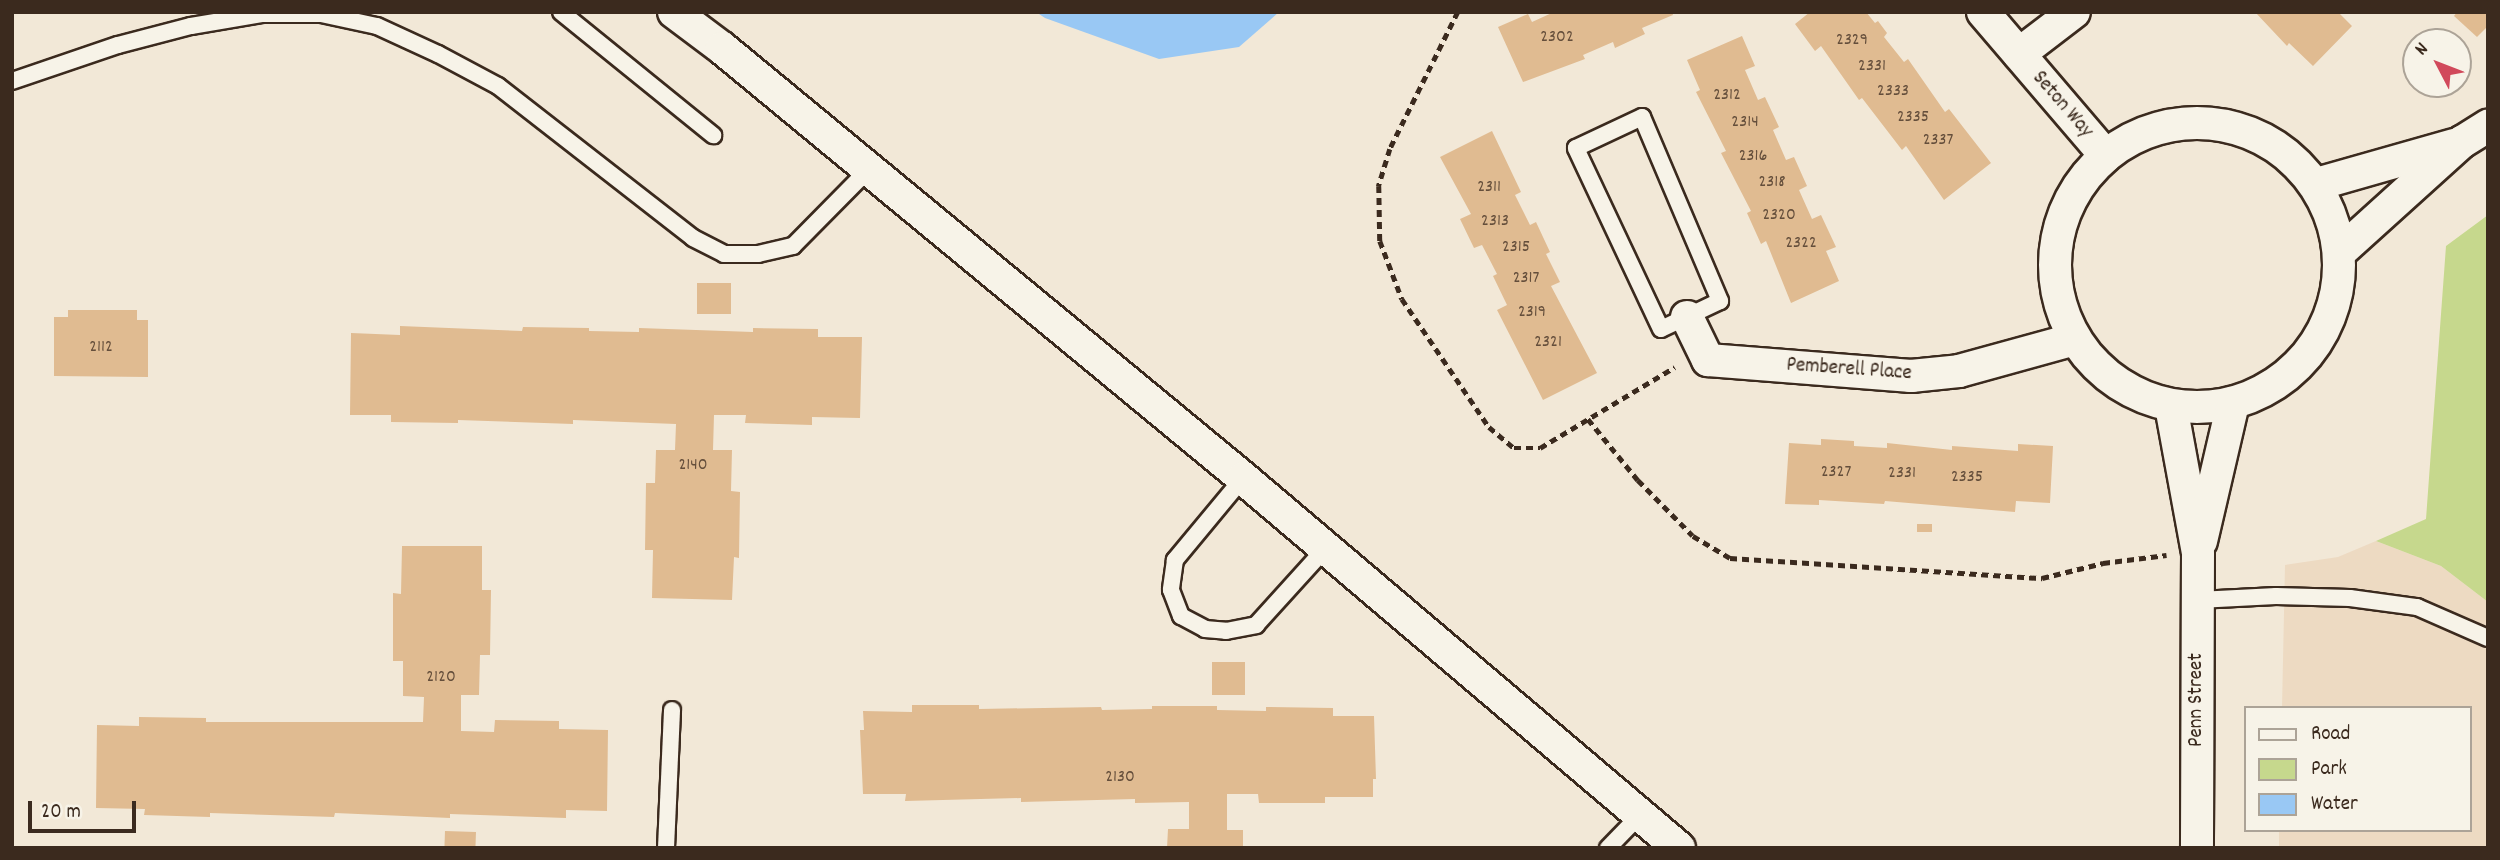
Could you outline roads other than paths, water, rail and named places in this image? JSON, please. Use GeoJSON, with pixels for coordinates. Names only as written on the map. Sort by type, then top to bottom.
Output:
{"type":"FeatureCollection","features":[{"type":"Feature","properties":{"kind":"street"},"geometry":{"type":"LineString","coordinates":[[674,12],[1243,478],[1324,550],[1679,848]]}},
{"type":"Feature","properties":{"kind":"street","name":"Seton Way"},"geometry":{"type":"LineString","coordinates":[[1983,12],[2106,156]]}},
{"type":"Feature","properties":{"kind":"street","name":"Seton Way"},"geometry":{"type":"LineString","coordinates":[[2019,54],[2074,12]]}},
{"type":"Feature","properties":{"kind":"street","name":"Seton Way"},"geometry":{"type":"LineString","coordinates":[[2171,406],[2136,394],[2114,381],[2095,365],[2075,340],[2059,299],[2055,277],[2056,241],[2073,197],[2106,156],[2148,132],[2184,124],[2212,124],[2245,132],[2274,145],[2317,184]]}},
{"type":"Feature","properties":{"kind":"street"},"geometry":{"type":"LineString","coordinates":[[2171,406],[2233,403],[2276,384],[2308,355],[2331,313],[2337,290],[2339,253],[2336,233],[2317,184],[2475,134]]}},
{"type":"Feature","properties":{"kind":"street"},"geometry":{"type":"LineString","coordinates":[[2339,253],[2475,134]]}},
{"type":"Feature","properties":{"kind":"street","name":"Pemberell Place"},"geometry":{"type":"LineString","coordinates":[[1687,317],[1708,360],[1911,376],[1959,371],[2075,340]]}},
{"type":"Feature","properties":{"kind":"street","name":"Penn Street"},"geometry":{"type":"LineString","coordinates":[[2198,553],[2233,403]]}},
{"type":"Feature","properties":{"kind":"street","name":"Penn Street"},"geometry":{"type":"LineString","coordinates":[[2171,406],[2198,553],[2197,848]]}},
{"type":"Feature","properties":{"kind":"lane"},"geometry":{"type":"LineString","coordinates":[[561,12],[713,135]]}},
{"type":"Feature","properties":{"kind":"lane"},"geometry":{"type":"LineString","coordinates":[[12,81],[118,45],[191,26],[263,14],[321,14],[377,26],[439,54],[498,86],[693,238],[724,254],[758,254],[793,246],[868,170]]}},
{"type":"Feature","properties":{"kind":"lane"},"geometry":{"type":"LineString","coordinates":[[1642,117],[1720,301],[1687,317],[1661,330],[1576,148],[1642,117]]}},
{"type":"Feature","properties":{"kind":"lane"},"geometry":{"type":"LineString","coordinates":[[1243,478],[1175,560],[1171,590],[1181,616],[1205,629],[1226,631],[1256,625],[1324,550]]}},
{"type":"Feature","properties":{"kind":"lane"},"geometry":{"type":"LineString","coordinates":[[2198,600],[2276,596],[2350,598],[2417,607],[2488,638]]}},
{"type":"Feature","properties":{"kind":"lane"},"geometry":{"type":"LineString","coordinates":[[666,848],[672,710]]}},
{"type":"Feature","properties":{"kind":"lane"},"geometry":{"type":"LineString","coordinates":[[1608,848],[1640,816]]}},
{"type":"Feature","properties":{"kind":"water"},"geometry":{"type":"Polygon","coordinates":[[[1036,12],[1279,12],[1239,47],[1159,59],[1045,18],[1036,12]]]}}]}
